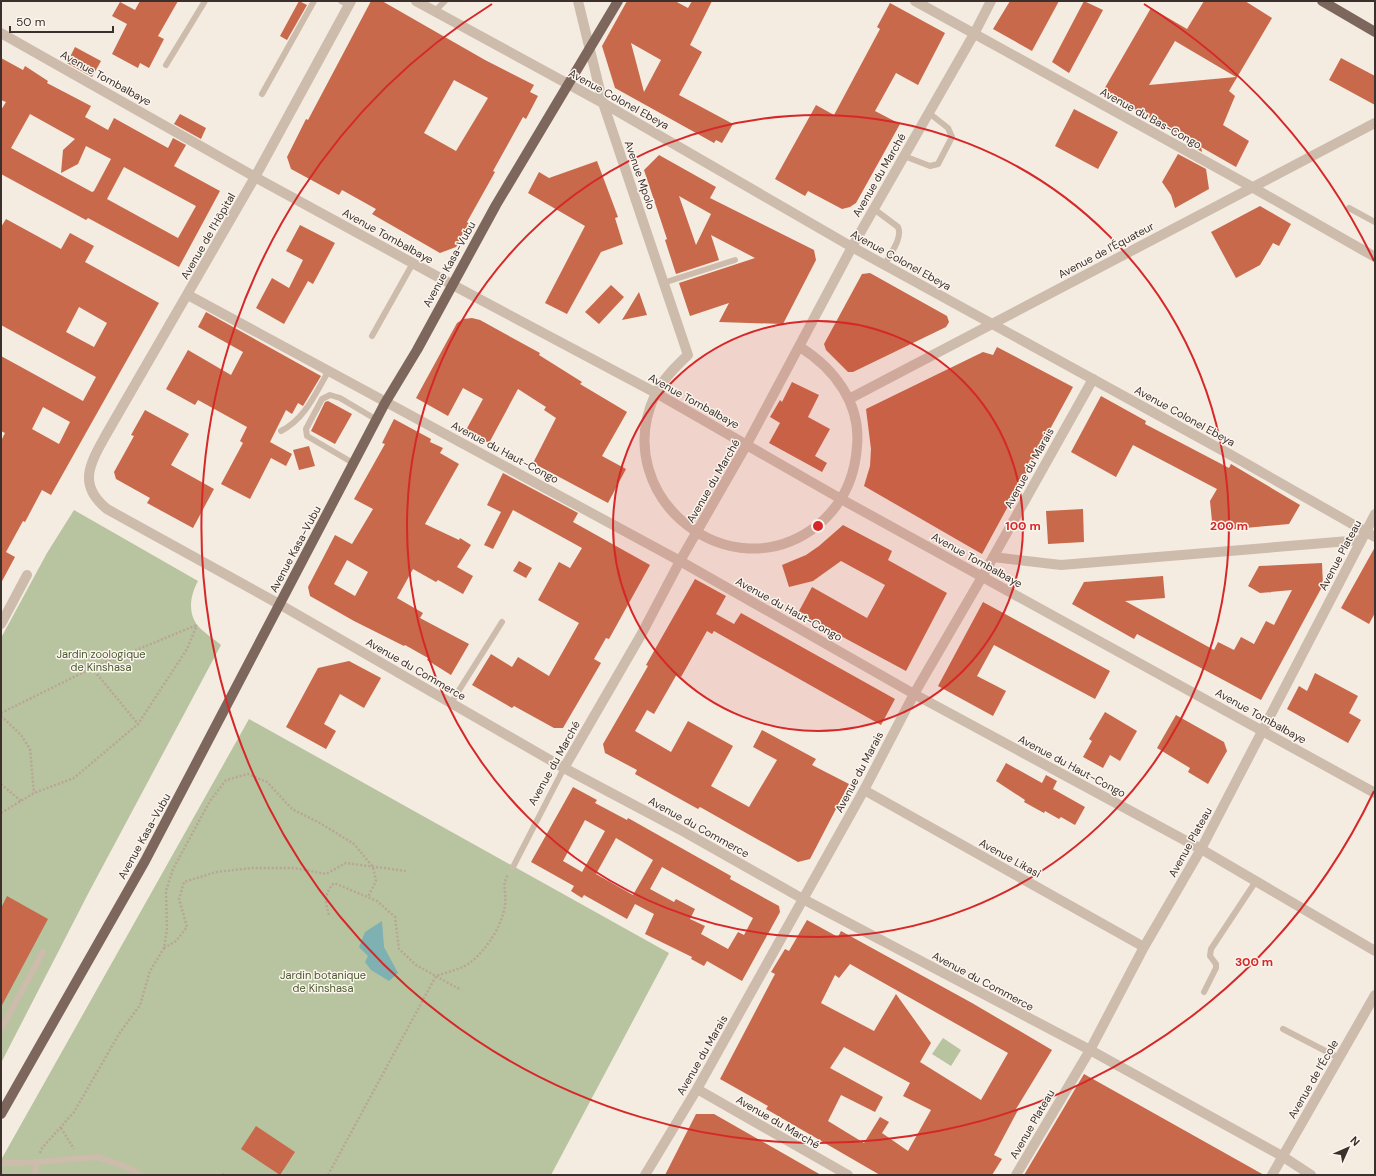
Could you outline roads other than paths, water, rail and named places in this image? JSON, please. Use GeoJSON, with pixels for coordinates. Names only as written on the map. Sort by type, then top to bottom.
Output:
{"type":"FeatureCollection","features":[{"type":"Feature","properties":{"kind":"main road","name":"Avenue Kasa-Vubu"},"geometry":{"type":"LineString","coordinates":[[1,1114],[145,861],[254,656],[385,403],[417,350],[451,284],[618,1]]}},
{"type":"Feature","properties":{"kind":"main road"},"geometry":{"type":"LineString","coordinates":[[1322,1],[1375,32]]}},
{"type":"Feature","properties":{"kind":"street","name":"Avenue Colonel Ebeya"},"geometry":{"type":"LineString","coordinates":[[416,1],[603,103],[852,247],[1370,528]]}},
{"type":"Feature","properties":{"kind":"street","name":"Avenue Mpolo"},"geometry":{"type":"LineString","coordinates":[[578,1],[603,103],[688,355],[669,372],[656,393]]}},
{"type":"Feature","properties":{"kind":"street","name":"Avenue du Bas-Congo"},"geometry":{"type":"LineString","coordinates":[[915,1],[1252,187],[1375,257]]}},
{"type":"Feature","properties":{"kind":"street","name":"Avenue du Marché"},"geometry":{"type":"LineString","coordinates":[[564,768],[641,635],[680,561],[747,444],[800,347],[852,247],[974,34],[991,1]]}},
{"type":"Feature","properties":{"kind":"street","name":"Avenue de l’Hôpital"},"geometry":{"type":"LineString","coordinates":[[89,483],[88,474],[94,456],[256,176],[347,2]]}},
{"type":"Feature","properties":{"kind":"street","name":"Avenue Tombalbaye"},"geometry":{"type":"LineString","coordinates":[[1,33],[451,284],[656,393],[841,499],[1375,793]]}},
{"type":"Feature","properties":{"kind":"street","name":"Avenue de l'Équateur"},"geometry":{"type":"LineString","coordinates":[[849,399],[991,323],[1375,123]]}},
{"type":"Feature","properties":{"kind":"street","name":"Avenue du Haut-Congo"},"geometry":{"type":"LineString","coordinates":[[188,295],[385,403],[528,478],[680,561],[914,694],[1201,849],[1375,951]]}},
{"type":"Feature","properties":{"kind":"street"},"geometry":{"type":"LineString","coordinates":[[656,393],[648,412],[645,432],[645,451],[649,471],[656,490],[667,507],[681,521],[697,533],[718,543],[741,548],[764,548],[787,542],[808,532],[827,517],[841,499],[851,481],[856,460],[857,432],[855,418],[849,399],[829,369],[816,357],[800,347]]}},
{"type":"Feature","properties":{"kind":"street","name":"Avenue du Marais"},"geometry":{"type":"LineString","coordinates":[[645,1175],[697,1089],[864,790],[914,694],[994,557],[1093,379]]}},
{"type":"Feature","properties":{"kind":"street","name":"Avenue du Commerce"},"geometry":{"type":"LineString","coordinates":[[89,483],[91,492],[96,500],[120,518],[280,604],[564,768],[679,829],[803,899],[1090,1050],[1282,1156],[1311,1175]]}},
{"type":"Feature","properties":{"kind":"street"},"geometry":{"type":"LineString","coordinates":[[994,557],[1061,565],[1370,528]]}},
{"type":"Feature","properties":{"kind":"street","name":"Avenue Plateau"},"geometry":{"type":"LineString","coordinates":[[1016,1175],[1090,1050],[1144,947],[1201,849],[1370,528]]}},
{"type":"Feature","properties":{"kind":"street"},"geometry":{"type":"LineString","coordinates":[[1,624],[27,575]]}},
{"type":"Feature","properties":{"kind":"street","name":"Avenue Likasi"},"geometry":{"type":"LineString","coordinates":[[864,790],[1144,947]]}},
{"type":"Feature","properties":{"kind":"street","name":"Avenue de l’École"},"geometry":{"type":"LineString","coordinates":[[1272,1175],[1375,995]]}},
{"type":"Feature","properties":{"kind":"street","name":"Avenue du Marché"},"geometry":{"type":"LineString","coordinates":[[697,1089],[848,1175]]}},
{"type":"Feature","properties":{"kind":"lane"},"geometry":{"type":"LineString","coordinates":[[166,65],[205,1]]}},
{"type":"Feature","properties":{"kind":"lane"},"geometry":{"type":"LineString","coordinates":[[262,94],[314,1]]}},
{"type":"Feature","properties":{"kind":"lane"},"geometry":{"type":"LineString","coordinates":[[435,11],[445,1]]}},
{"type":"Feature","properties":{"kind":"lane"},"geometry":{"type":"LineString","coordinates":[[904,156],[930,166],[938,164],[952,137],[948,128],[929,113]]}},
{"type":"Feature","properties":{"kind":"lane"},"geometry":{"type":"LineString","coordinates":[[1350,208],[1375,222]]}},
{"type":"Feature","properties":{"kind":"lane"},"geometry":{"type":"LineString","coordinates":[[874,209],[898,227],[900,231],[885,264]]}},
{"type":"Feature","properties":{"kind":"lane"},"geometry":{"type":"LineString","coordinates":[[663,283],[735,260]]}},
{"type":"Feature","properties":{"kind":"lane"},"geometry":{"type":"LineString","coordinates":[[372,336],[413,263]]}},
{"type":"Feature","properties":{"kind":"lane"},"geometry":{"type":"LineString","coordinates":[[281,431],[293,425],[300,419],[328,372]]}},
{"type":"Feature","properties":{"kind":"lane"},"geometry":{"type":"LineString","coordinates":[[353,463],[307,436],[306,429],[322,399],[330,395],[340,398],[376,420]]}},
{"type":"Feature","properties":{"kind":"lane"},"geometry":{"type":"LineString","coordinates":[[451,703],[502,622]]}},
{"type":"Feature","properties":{"kind":"lane","name":"Avenue du Marché"},"geometry":{"type":"LineString","coordinates":[[513,867],[564,768]]}},
{"type":"Feature","properties":{"kind":"lane"},"geometry":{"type":"LineString","coordinates":[[1204,992],[1216,968],[1216,964],[1210,956],[1211,949],[1256,881]]}},
{"type":"Feature","properties":{"kind":"lane"},"geometry":{"type":"LineString","coordinates":[[1,1029],[43,952]]}},
{"type":"Feature","properties":{"kind":"lane"},"geometry":{"type":"LineString","coordinates":[[1283,1029],[1339,1058]]}},
{"type":"Feature","properties":{"kind":"lane"},"geometry":{"type":"LineString","coordinates":[[1,1163],[98,1157],[130,1168],[141,1175]]}},
{"type":"Feature","properties":{"kind":"lane"},"geometry":{"type":"LineString","coordinates":[[35,1175],[36,1162]]}},
{"type":"Feature","properties":{"kind":"water"},"geometry":{"type":"Polygon","coordinates":[[[382,921],[384,947],[398,973],[389,981],[371,970],[365,962],[368,956],[359,947],[365,932],[382,921]]]}},
{"type":"Feature","properties":{"kind":"park label","name":"Jardin zoologique de Kinshasa"},"geometry":{"type":"Point","coordinates":[101,660]}},
{"type":"Feature","properties":{"kind":"park label","name":"Jardin botanique de Kinshasa"},"geometry":{"type":"Point","coordinates":[323,981]}}]}
